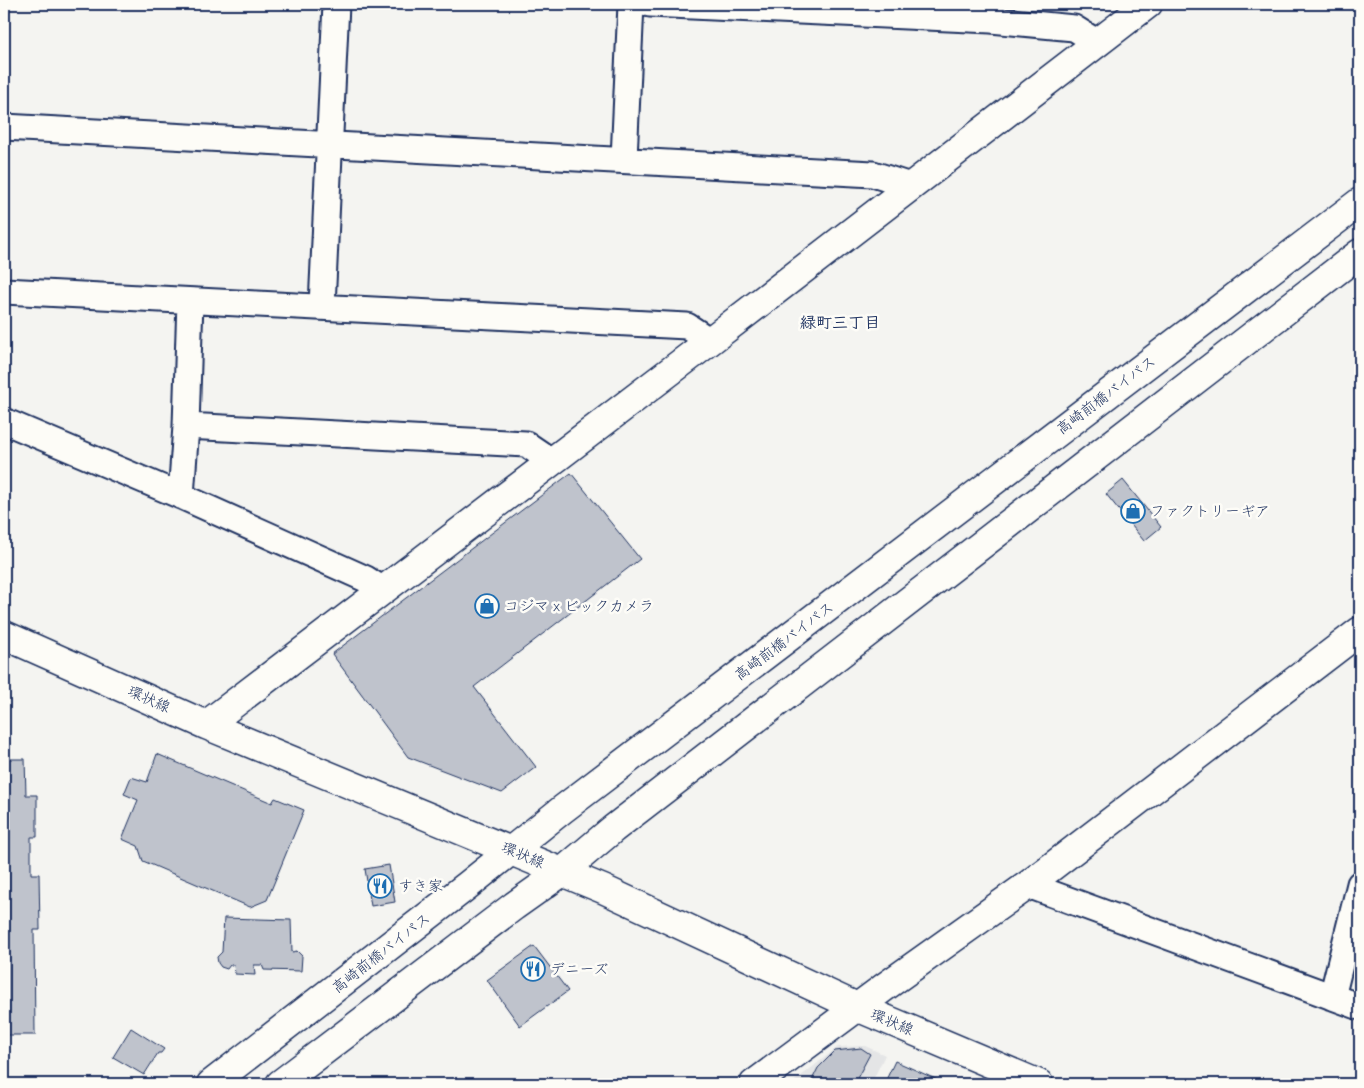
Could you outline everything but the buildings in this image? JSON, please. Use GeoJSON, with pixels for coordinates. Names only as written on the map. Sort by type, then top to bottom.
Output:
{"type":"FeatureCollection","features":[{"type":"Feature","properties":{"kind":"main road"},"geometry":{"type":"LineString","coordinates":[[206,725],[1148,4]]}},
{"type":"Feature","properties":{"kind":"main road","name":"高崎前橋バイパス"},"geometry":{"type":"LineString","coordinates":[[211,1084],[510,850],[1360,202]]}},
{"type":"Feature","properties":{"kind":"main road"},"geometry":{"type":"LineString","coordinates":[[280,1084],[506,912],[562,872],[613,829],[1360,253]]}},
{"type":"Feature","properties":{"kind":"main road","name":"環状線"},"geometry":{"type":"LineString","coordinates":[[4,635],[206,725],[603,889],[858,1007],[1039,1084]]}},
{"type":"Feature","properties":{"kind":"main road"},"geometry":{"type":"LineString","coordinates":[[754,1084],[1028,885],[1358,636]]}},
{"type":"Feature","properties":{"kind":"street"},"geometry":{"type":"LineString","coordinates":[[322,306],[336,4]]}},
{"type":"Feature","properties":{"kind":"street"},"geometry":{"type":"LineString","coordinates":[[624,159],[631,4]]}},
{"type":"Feature","properties":{"kind":"street"},"geometry":{"type":"LineString","coordinates":[[650,4],[991,12],[1074,28],[1098,43]]}},
{"type":"Feature","properties":{"kind":"street"},"geometry":{"type":"LineString","coordinates":[[4,127],[624,159],[873,174],[910,186]]}},
{"type":"Feature","properties":{"kind":"street"},"geometry":{"type":"LineString","coordinates":[[4,291],[687,326],[710,341]]}},
{"type":"Feature","properties":{"kind":"street"},"geometry":{"type":"LineString","coordinates":[[181,496],[186,426],[190,301]]}},
{"type":"Feature","properties":{"kind":"street"},"geometry":{"type":"LineString","coordinates":[[4,421],[181,496],[366,579],[383,590]]}},
{"type":"Feature","properties":{"kind":"street"},"geometry":{"type":"LineString","coordinates":[[186,426],[526,444],[551,461]]}},
{"type":"Feature","properties":{"kind":"street"},"geometry":{"type":"LineString","coordinates":[[1332,997],[1360,884]]}},
{"type":"Feature","properties":{"kind":"street"},"geometry":{"type":"LineString","coordinates":[[1028,885],[1360,1007]]}},
{"type":"Feature","properties":{"kind":"shaded area"},"geometry":{"type":"Polygon","coordinates":[[[865,1046],[885,1055],[871,1084],[791,1084],[838,1047],[865,1046]]]}},
{"type":"Feature","properties":{"kind":"place","name":"ファクトリーギア"},"geometry":{"type":"Point","coordinates":[1133,511]}},
{"type":"Feature","properties":{"kind":"place","name":"コジマｘビックカメラ"},"geometry":{"type":"Point","coordinates":[487,606]}},
{"type":"Feature","properties":{"kind":"place","name":"すき家"},"geometry":{"type":"Point","coordinates":[380,886]}},
{"type":"Feature","properties":{"kind":"place","name":"デニーズ"},"geometry":{"type":"Point","coordinates":[533,969]}},
{"type":"Feature","properties":{"kind":"district","name":"緑町三丁目"},"geometry":{"type":"Point","coordinates":[840,322]}}]}
